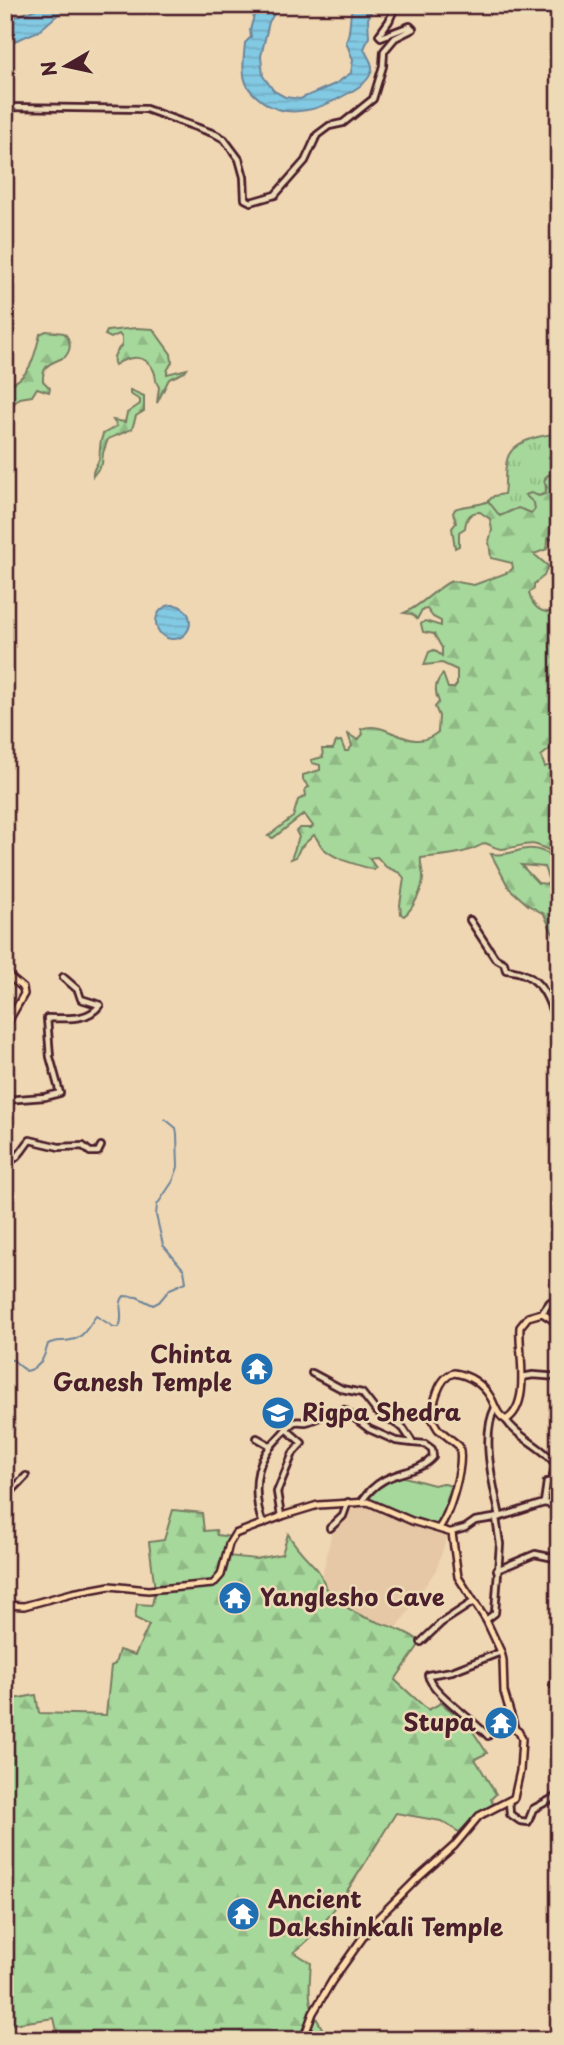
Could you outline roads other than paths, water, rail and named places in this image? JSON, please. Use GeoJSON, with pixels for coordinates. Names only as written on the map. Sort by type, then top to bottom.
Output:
{"type":"FeatureCollection","features":[{"type":"Feature","properties":{"kind":"main road"},"geometry":{"type":"LineString","coordinates":[[5,974],[23,988],[24,994],[5,1027]]}},
{"type":"Feature","properties":{"kind":"main road"},"geometry":{"type":"LineString","coordinates":[[439,1528],[449,1506],[461,1452],[454,1441],[434,1425],[432,1419],[441,1385],[454,1373],[472,1379],[487,1392],[495,1408],[506,1420],[510,1418],[520,1399],[520,1327],[528,1317],[542,1313],[559,1324]]}},
{"type":"Feature","properties":{"kind":"main road"},"geometry":{"type":"LineString","coordinates":[[5,1605],[24,1606],[110,1586],[148,1590],[213,1584],[224,1569],[232,1537],[309,1507],[362,1501],[412,1521],[451,1532],[454,1537],[457,1577],[486,1620],[501,1652],[504,1692],[515,1729],[522,1739],[514,1798],[480,1816],[454,1846],[373,1923],[332,1980],[313,2013],[303,2040]]}},
{"type":"Feature","properties":{"kind":"street"},"geometry":{"type":"LineString","coordinates":[[5,107],[154,111],[223,139],[239,159],[244,177],[245,199],[251,202],[271,198],[299,170],[317,135],[330,126],[343,123],[373,99],[383,66],[384,51],[400,35],[413,29],[410,26],[381,37],[379,35],[396,5]]}},
{"type":"Feature","properties":{"kind":"street"},"geometry":{"type":"LineString","coordinates":[[470,920],[495,957],[504,963],[506,970],[519,971],[537,983],[550,1003],[559,1034]]}},
{"type":"Feature","properties":{"kind":"street"},"geometry":{"type":"LineString","coordinates":[[5,1100],[60,1093],[50,1057],[47,1018],[85,1017],[95,1012],[100,1005],[81,999],[78,990],[63,977]]}},
{"type":"Feature","properties":{"kind":"street"},"geometry":{"type":"LineString","coordinates":[[5,1162],[12,1161],[22,1153],[30,1140],[59,1147],[83,1146],[90,1152],[98,1152],[102,1146]]}},
{"type":"Feature","properties":{"kind":"street"},"geometry":{"type":"LineString","coordinates":[[542,1313],[550,1302],[559,1298]]}},
{"type":"Feature","properties":{"kind":"street"},"geometry":{"type":"LineString","coordinates":[[312,1373],[342,1389],[362,1393],[376,1411],[403,1428],[413,1443]]}},
{"type":"Feature","properties":{"kind":"street"},"geometry":{"type":"LineString","coordinates":[[522,1377],[559,1377]]}},
{"type":"Feature","properties":{"kind":"street"},"geometry":{"type":"LineString","coordinates":[[486,1620],[495,1613],[500,1544],[489,1434],[495,1408]]}},
{"type":"Feature","properties":{"kind":"street"},"geometry":{"type":"LineString","coordinates":[[263,1524],[257,1506],[257,1480],[263,1458],[271,1446],[294,1422],[304,1422],[329,1414],[339,1415],[344,1410],[362,1426],[380,1435],[396,1441],[425,1444],[432,1449],[431,1460],[383,1479],[362,1501]]}},
{"type":"Feature","properties":{"kind":"street"},"geometry":{"type":"LineString","coordinates":[[506,1420],[511,1428],[551,1459],[559,1471],[554,1471],[552,1482],[547,1482],[544,1503]]}},
{"type":"Feature","properties":{"kind":"street"},"geometry":{"type":"LineString","coordinates":[[281,1516],[277,1492],[293,1453],[302,1443],[286,1429]]}},
{"type":"Feature","properties":{"kind":"street"},"geometry":{"type":"LineString","coordinates":[[257,1438],[271,1446]]}},
{"type":"Feature","properties":{"kind":"street"},"geometry":{"type":"LineString","coordinates":[[5,1498],[26,1476]]}},
{"type":"Feature","properties":{"kind":"street"},"geometry":{"type":"LineString","coordinates":[[330,1528],[343,1516],[348,1502]]}},
{"type":"Feature","properties":{"kind":"street"},"geometry":{"type":"LineString","coordinates":[[451,1532],[466,1528],[475,1521],[544,1503],[559,1506]]}},
{"type":"Feature","properties":{"kind":"street"},"geometry":{"type":"LineString","coordinates":[[497,1570],[535,1554],[559,1559]]}},
{"type":"Feature","properties":{"kind":"street"},"geometry":{"type":"LineString","coordinates":[[421,1642],[441,1623],[473,1602]]}},
{"type":"Feature","properties":{"kind":"street"},"geometry":{"type":"LineString","coordinates":[[488,1736],[429,1681],[428,1675],[452,1671],[501,1652]]}},
{"type":"Feature","properties":{"kind":"street"},"geometry":{"type":"LineString","coordinates":[[509,1800],[510,1814],[527,1822],[534,1809],[559,1795]]}},
{"type":"Feature","properties":{"kind":"water"},"geometry":{"type":"Polygon","coordinates":[[[46,5],[83,5],[74,11],[63,10],[39,31],[5,45],[5,21],[46,5]]]}},
{"type":"Feature","properties":{"kind":"water"},"geometry":{"type":"Polygon","coordinates":[[[257,5],[277,5],[269,22],[261,56],[263,76],[274,91],[285,97],[300,99],[335,84],[351,73],[353,60],[346,42],[353,5],[373,5],[368,19],[369,37],[364,49],[372,67],[369,77],[357,88],[337,99],[304,111],[283,110],[262,101],[248,87],[243,70],[245,43],[251,37],[250,30],[257,5]]]}},
{"type":"Feature","properties":{"kind":"water"},"geometry":{"type":"Polygon","coordinates":[[[173,605],[185,610],[190,622],[185,634],[173,639],[161,634],[156,622],[161,610],[173,605]]]}},
{"type":"Feature","properties":{"kind":"waterway"},"geometry":{"type":"LineString","coordinates":[[5,1359],[13,1360],[26,1371],[31,1370],[41,1362],[48,1344],[79,1337],[96,1316],[114,1327],[119,1327],[124,1296],[137,1297],[153,1305],[170,1289],[186,1282],[184,1270],[163,1245],[156,1215],[157,1205],[173,1181],[178,1167],[176,1128],[165,1119]]}},
{"type":"Feature","properties":{"kind":"place","name":"Chinta Ganesh Temple"},"geometry":{"type":"Point","coordinates":[257,1369]}},
{"type":"Feature","properties":{"kind":"place","name":"Rigpa Shedra"},"geometry":{"type":"Point","coordinates":[278,1413]}},
{"type":"Feature","properties":{"kind":"place","name":"Yanglesho Cave"},"geometry":{"type":"Point","coordinates":[235,1598]}},
{"type":"Feature","properties":{"kind":"place","name":"Stupa"},"geometry":{"type":"Point","coordinates":[501,1723]}},
{"type":"Feature","properties":{"kind":"place","name":"Ancient Dakshinkali Temple"},"geometry":{"type":"Point","coordinates":[243,1914]}}]}
